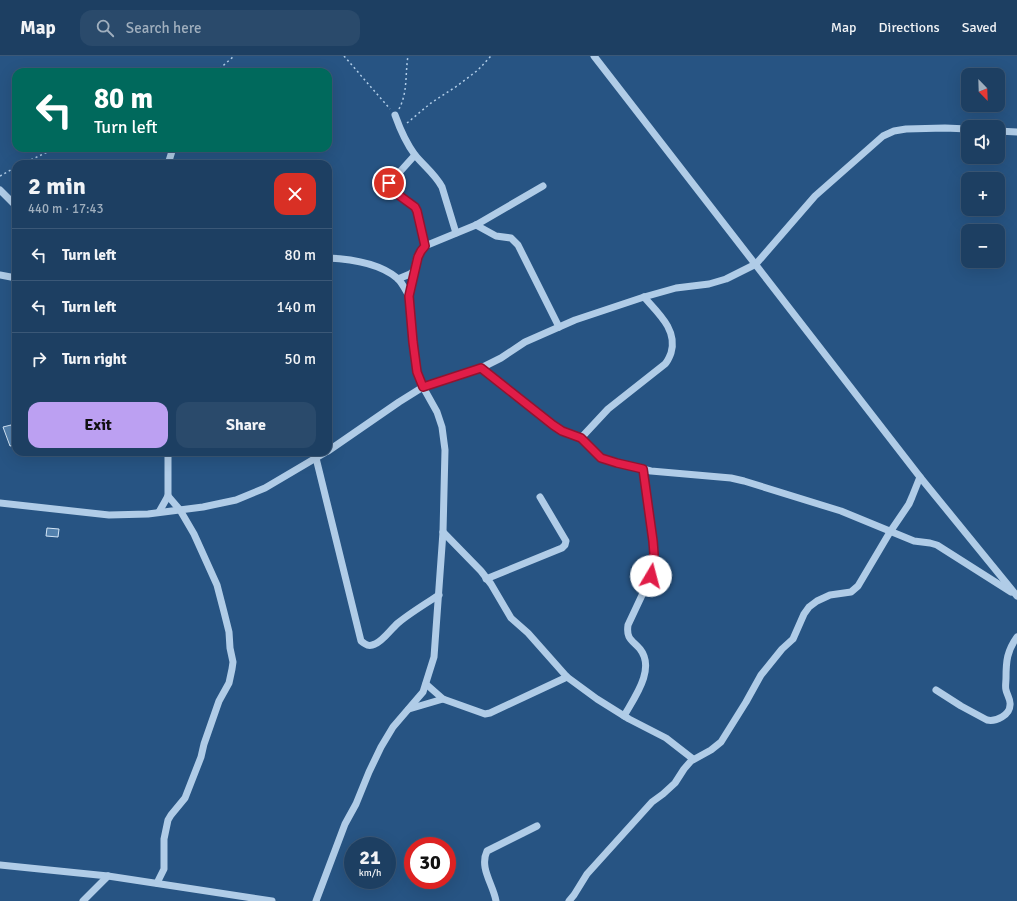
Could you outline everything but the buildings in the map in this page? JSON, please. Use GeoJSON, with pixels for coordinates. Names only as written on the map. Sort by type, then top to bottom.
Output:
{"type":"FeatureCollection","features":[{"type":"Feature","properties":{"kind":"street"},"geometry":{"type":"LineString","coordinates":[[594,56],[920,477],[1017,596]]}},
{"type":"Feature","properties":{"kind":"street"},"geometry":{"type":"LineString","coordinates":[[395,115],[406,142],[442,187],[456,233]]}},
{"type":"Feature","properties":{"kind":"street"},"geometry":{"type":"LineString","coordinates":[[332,448],[423,387],[481,368],[501,358],[525,342],[575,320],[676,288],[710,284],[726,279],[756,264],[815,196],[883,136],[894,131],[906,129],[961,129]]}},
{"type":"Feature","properties":{"kind":"street"},"geometry":{"type":"LineString","coordinates":[[1005,131],[1017,132]]}},
{"type":"Feature","properties":{"kind":"street"},"geometry":{"type":"LineString","coordinates":[[415,155],[388,185],[389,188],[415,207],[425,246]]}},
{"type":"Feature","properties":{"kind":"street"},"geometry":{"type":"LineString","coordinates":[[316,901],[346,824],[381,747],[393,727],[423,692],[434,657],[443,532],[445,450],[442,426],[437,412],[423,387],[417,372],[415,360],[409,296],[418,257],[425,246],[476,224],[543,186]]}},
{"type":"Feature","properties":{"kind":"street"},"geometry":{"type":"LineString","coordinates":[[0,190],[12,202]]}},
{"type":"Feature","properties":{"kind":"street"},"geometry":{"type":"LineString","coordinates":[[476,224],[496,236],[511,238],[518,245],[559,327]]}},
{"type":"Feature","properties":{"kind":"street"},"geometry":{"type":"LineString","coordinates":[[332,258],[361,262],[380,268],[398,278],[409,296]]}},
{"type":"Feature","properties":{"kind":"street"},"geometry":{"type":"LineString","coordinates":[[398,278],[410,274],[415,270]]}},
{"type":"Feature","properties":{"kind":"street"},"geometry":{"type":"LineString","coordinates":[[0,275],[12,277]]}},
{"type":"Feature","properties":{"kind":"street"},"geometry":{"type":"LineString","coordinates":[[581,438],[608,409],[669,360],[673,342],[667,324],[644,297]]}},
{"type":"Feature","properties":{"kind":"street"},"geometry":{"type":"LineString","coordinates":[[481,368],[553,425],[562,431],[581,438],[601,458],[651,471],[731,478],[841,511],[914,541],[930,543],[937,546],[1017,596]]}},
{"type":"Feature","properties":{"kind":"street"},"geometry":{"type":"LineString","coordinates":[[159,512],[168,496],[168,456]]}},
{"type":"Feature","properties":{"kind":"street"},"geometry":{"type":"LineString","coordinates":[[0,503],[109,515],[148,514],[203,507],[236,500],[265,488],[319,456]]}},
{"type":"Feature","properties":{"kind":"street"},"geometry":{"type":"LineString","coordinates":[[316,458],[361,641],[365,645],[369,646],[375,644],[399,622],[439,595]]}},
{"type":"Feature","properties":{"kind":"street"},"geometry":{"type":"LineString","coordinates":[[624,716],[640,688],[646,663],[640,650],[629,639],[627,632],[628,625],[651,576],[654,554],[643,469]]}},
{"type":"Feature","properties":{"kind":"street"},"geometry":{"type":"LineString","coordinates":[[569,901],[587,874],[652,802],[675,782],[693,759],[711,750],[721,742],[761,675],[792,639],[804,614],[809,608],[817,601],[830,595],[851,592],[858,586],[890,532],[909,504],[920,477]]}},
{"type":"Feature","properties":{"kind":"street"},"geometry":{"type":"LineString","coordinates":[[157,883],[164,869],[163,850],[168,820],[182,803],[201,757],[219,701],[229,683],[233,662],[229,632],[217,585],[194,534],[180,510],[168,496]]}},
{"type":"Feature","properties":{"kind":"street"},"geometry":{"type":"LineString","coordinates":[[486,579],[562,548],[565,545],[566,541],[540,497]]}},
{"type":"Feature","properties":{"kind":"street"},"geometry":{"type":"LineString","coordinates":[[443,532],[480,571],[511,618],[528,633],[567,677],[597,699],[624,716],[666,738],[693,759]]}},
{"type":"Feature","properties":{"kind":"street"},"geometry":{"type":"LineString","coordinates":[[936,690],[987,720],[998,720],[1009,710],[1010,705],[1006,691],[1006,662],[1008,652],[1017,638]]}},
{"type":"Feature","properties":{"kind":"street"},"geometry":{"type":"LineString","coordinates":[[426,684],[443,699],[485,714],[567,677]]}},
{"type":"Feature","properties":{"kind":"street"},"geometry":{"type":"LineString","coordinates":[[409,709],[443,699]]}},
{"type":"Feature","properties":{"kind":"street"},"geometry":{"type":"LineString","coordinates":[[496,901],[484,869],[487,851],[537,826]]}},
{"type":"Feature","properties":{"kind":"street"},"geometry":{"type":"LineString","coordinates":[[0,865],[108,876],[272,901]]}},
{"type":"Feature","properties":{"kind":"street"},"geometry":{"type":"LineString","coordinates":[[83,901],[108,876]]}},
{"type":"Feature","properties":{"kind":"path"},"geometry":{"type":"LineString","coordinates":[[220,68],[234,56]]}},
{"type":"Feature","properties":{"kind":"path"},"geometry":{"type":"LineString","coordinates":[[344,56],[395,115],[402,104],[405,90],[408,56]]}},
{"type":"Feature","properties":{"kind":"path"},"geometry":{"type":"LineString","coordinates":[[400,129],[431,103],[478,70],[491,56]]}},
{"type":"Feature","properties":{"kind":"path"},"geometry":{"type":"LineString","coordinates":[[30,160],[48,152]]}},
{"type":"Feature","properties":{"kind":"path"},"geometry":{"type":"LineString","coordinates":[[0,176],[12,170]]}},
{"type":"Feature","properties":{"kind":"route"},"geometry":{"type":"LineString","coordinates":[[389,183],[389,188],[415,207],[419,216],[425,246],[418,257],[409,296],[417,372],[421,385],[423,387],[481,368],[553,425],[562,431],[581,438],[601,458],[643,469],[654,554],[651,576]]}}]}
